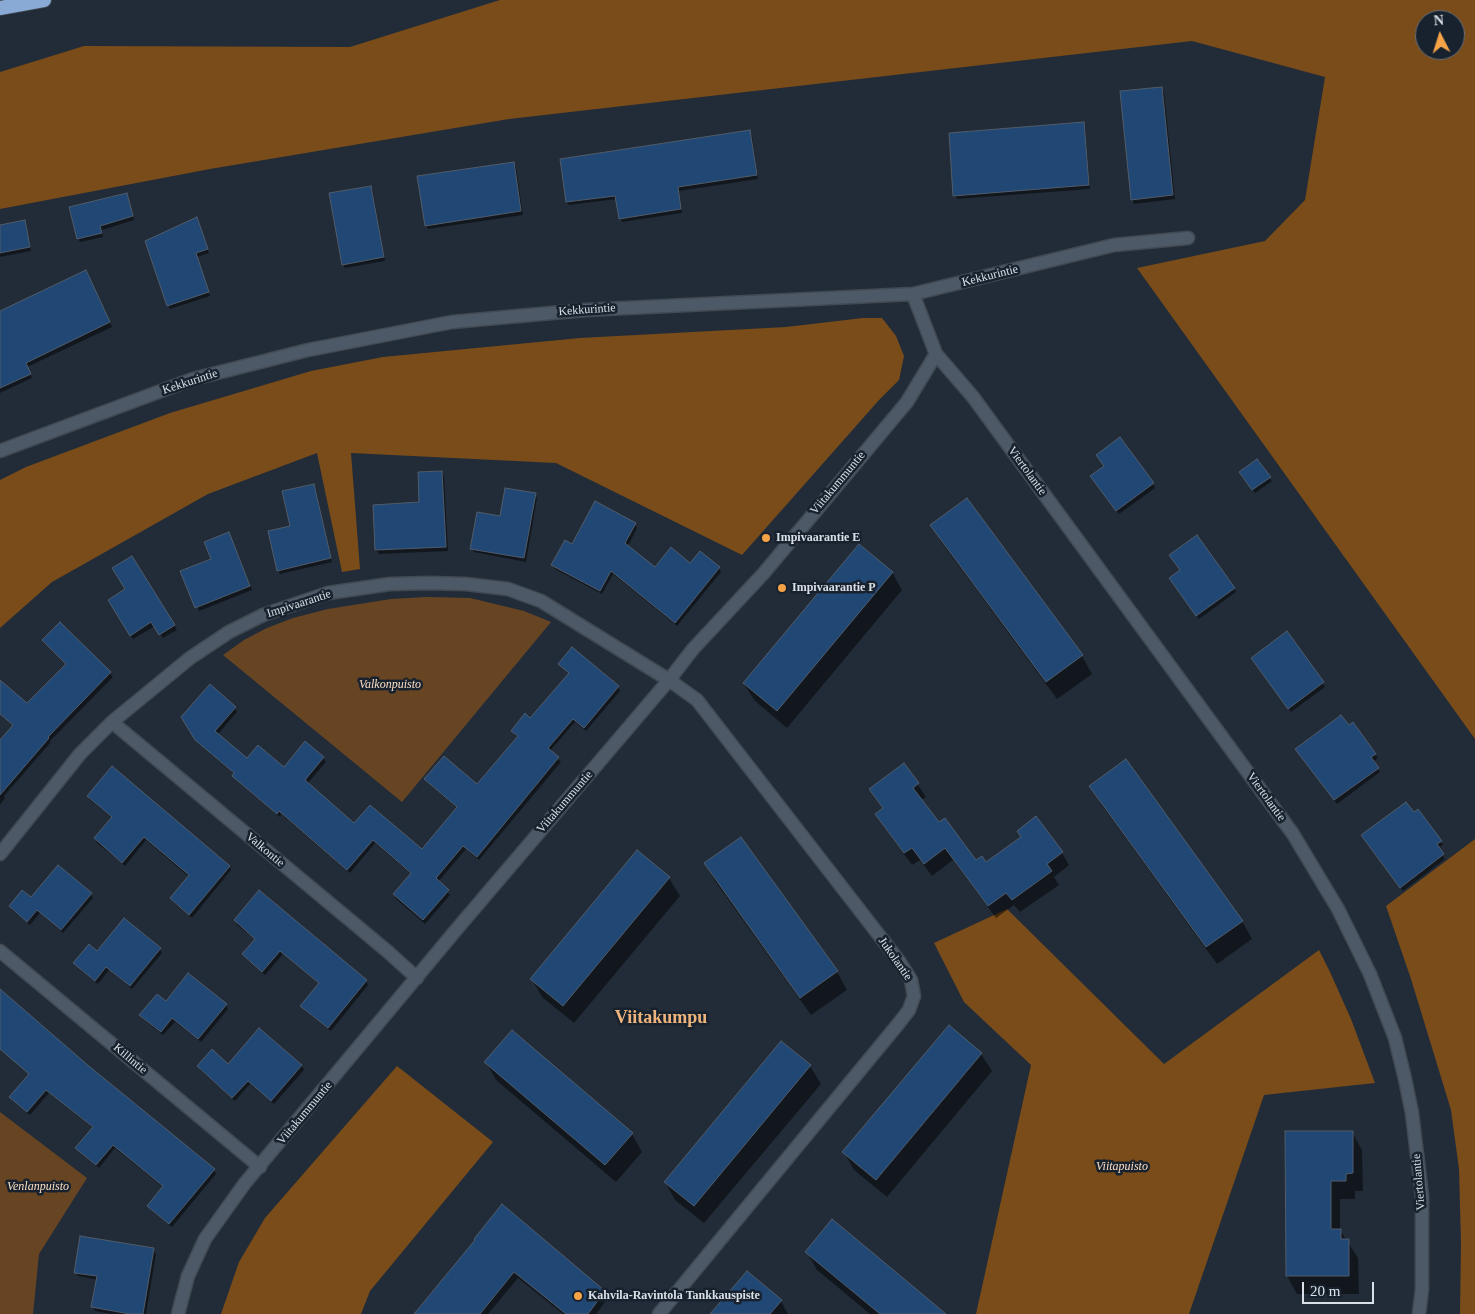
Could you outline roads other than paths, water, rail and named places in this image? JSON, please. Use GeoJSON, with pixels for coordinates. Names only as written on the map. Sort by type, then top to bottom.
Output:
{"type":"FeatureCollection","features":[{"type":"Feature","properties":{"kind":"highway"},"geometry":{"type":"LineString","coordinates":[[0,8],[44,0]]}},
{"type":"Feature","properties":{"kind":"street","name":"Kekkurintie"},"geometry":{"type":"LineString","coordinates":[[0,451],[193,379],[308,350],[452,322],[585,310],[913,294],[1114,245],[1188,238]]}},
{"type":"Feature","properties":{"kind":"street"},"geometry":{"type":"LineString","coordinates":[[913,294],[936,354]]}},
{"type":"Feature","properties":{"kind":"street","name":"Viitakummuntie"},"geometry":{"type":"LineString","coordinates":[[178,1314],[188,1276],[205,1239],[244,1183],[260,1167],[693,650],[763,574],[907,402],[936,354]]}},
{"type":"Feature","properties":{"kind":"street","name":"Viertolantie"},"geometry":{"type":"LineString","coordinates":[[936,354],[973,397],[1293,834],[1338,909],[1370,974],[1380,999],[1395,1038],[1406,1079],[1422,1196],[1422,1288],[1419,1314]]}},
{"type":"Feature","properties":{"kind":"street","name":"Impivaarantie"},"geometry":{"type":"LineString","coordinates":[[0,854],[80,754],[112,722],[190,658],[229,632],[263,615],[328,593],[390,584],[466,584],[508,589],[541,601],[669,680]]}},
{"type":"Feature","properties":{"kind":"street","name":"Jukolantie"},"geometry":{"type":"LineString","coordinates":[[659,1314],[899,1023],[909,1010],[914,996],[911,980],[899,961],[696,700],[669,680]]}},
{"type":"Feature","properties":{"kind":"street","name":"Valkontie"},"geometry":{"type":"LineString","coordinates":[[112,722],[417,978]]}},
{"type":"Feature","properties":{"kind":"street","name":"Killintie"},"geometry":{"type":"LineString","coordinates":[[0,951],[260,1167]]}},
{"type":"Feature","properties":{"kind":"place","name":"Impivaarantie E"},"geometry":{"type":"Point","coordinates":[766,538]}},
{"type":"Feature","properties":{"kind":"place","name":"Impivaarantie P"},"geometry":{"type":"Point","coordinates":[782,588]}},
{"type":"Feature","properties":{"kind":"place","name":"Kahvila-Ravintola Tankkauspiste"},"geometry":{"type":"Point","coordinates":[578,1296]}},
{"type":"Feature","properties":{"kind":"district","name":"Viitakumpu"},"geometry":{"type":"Point","coordinates":[661,1018]}},
{"type":"Feature","properties":{"kind":"park label","name":"Valkonpuisto"},"geometry":{"type":"Point","coordinates":[390,685]}},
{"type":"Feature","properties":{"kind":"park label","name":"Viitapuisto"},"geometry":{"type":"Point","coordinates":[1122,1167]}},
{"type":"Feature","properties":{"kind":"park label","name":"Venlanpuisto"},"geometry":{"type":"Point","coordinates":[38,1187]}}]}
